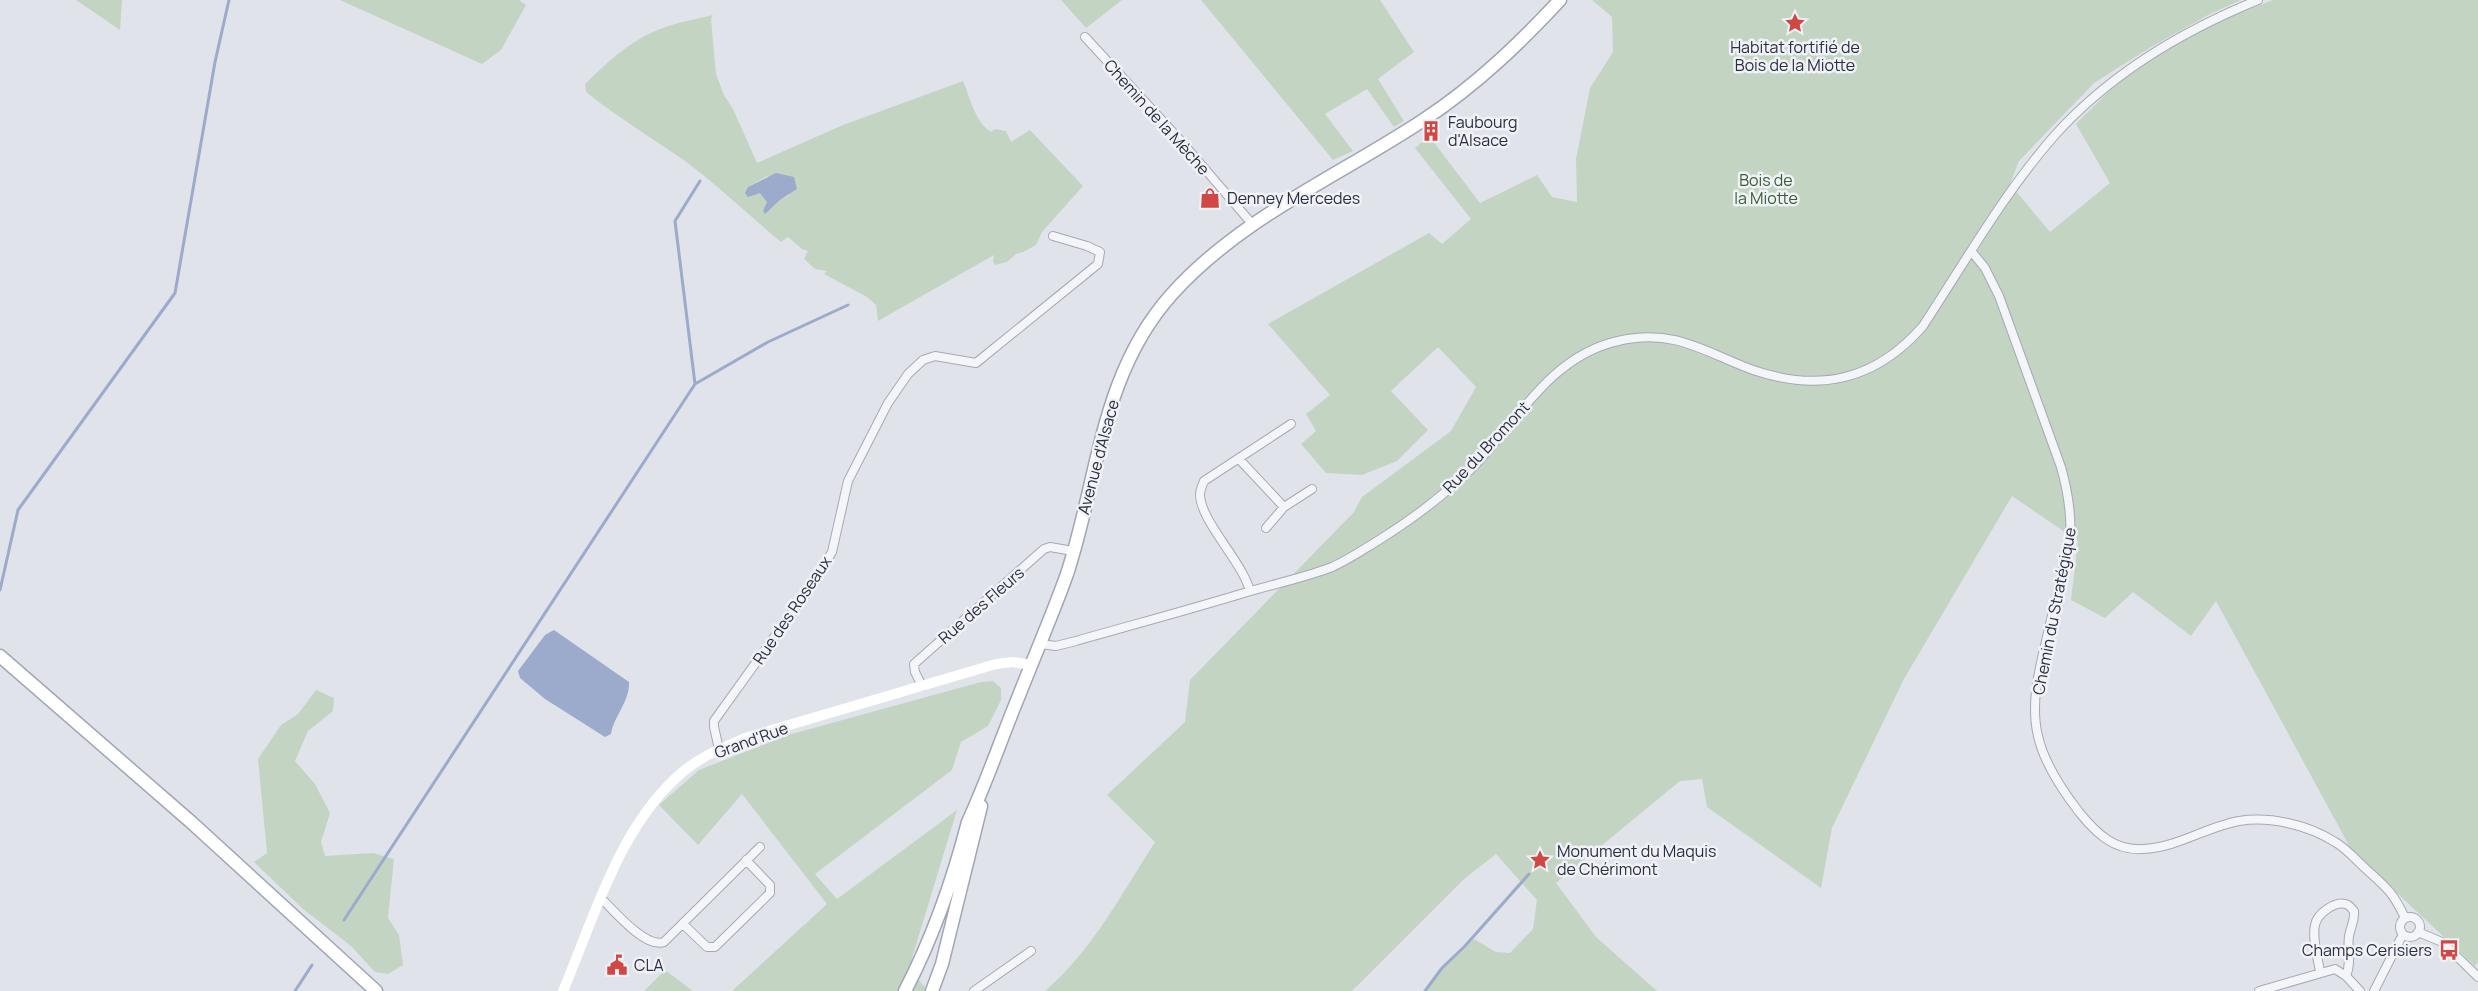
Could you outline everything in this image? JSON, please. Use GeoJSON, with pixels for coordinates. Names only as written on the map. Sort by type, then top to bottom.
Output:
{"type":"FeatureCollection","features":[{"type":"Feature","properties":{"kind":"main road","name":"Avenue d'Alsace"},"geometry":{"type":"LineString","coordinates":[[905,991],[927,948],[958,862],[968,822],[1041,644],[1073,551],[1105,420],[1130,354],[1155,315],[1183,282],[1253,225],[1423,121],[1466,92],[1509,54],[1560,0]]}},
{"type":"Feature","properties":{"kind":"main road"},"geometry":{"type":"LineString","coordinates":[[0,656],[182,815],[376,991]]}},
{"type":"Feature","properties":{"kind":"main road","name":"Avenue d'Alsace"},"geometry":{"type":"LineString","coordinates":[[932,991],[942,964],[985,785]]}},
{"type":"Feature","properties":{"kind":"street","name":"Rue du Bromont"},"geometry":{"type":"LineString","coordinates":[[1041,644],[1056,646],[1076,641],[1333,567],[1379,540],[1442,496],[1471,469],[1545,383],[1563,366],[1589,350],[1619,341],[1668,338],[1696,346],[1752,369],[1789,381],[1820,382],[1858,375],[1893,356],[1907,345],[1923,326],[2010,193],[2055,135],[2106,87],[2154,52],[2211,20],[2258,0]]}},
{"type":"Feature","properties":{"kind":"street","name":"Chemin de la Mèche"},"geometry":{"type":"LineString","coordinates":[[1085,37],[1180,140],[1253,225]]}},
{"type":"Feature","properties":{"kind":"street","name":"Rue des Roseaux"},"geometry":{"type":"LineString","coordinates":[[719,749],[714,721],[832,552],[848,481],[888,403],[908,374],[922,360],[936,356],[976,363],[1098,264],[1100,252],[1053,236]]}},
{"type":"Feature","properties":{"kind":"street","name":"Chemin du Stratégique"},"geometry":{"type":"LineString","coordinates":[[1972,252],[1984,268],[1999,296],[2061,467],[2068,495],[2072,519],[2070,540],[2037,682],[2036,723],[2038,737],[2048,764],[2077,809],[2101,836],[2118,846],[2129,849],[2164,846],[2209,829],[2241,821],[2276,821],[2307,828],[2337,842],[2395,896],[2405,918]]}},
{"type":"Feature","properties":{"kind":"street"},"geometry":{"type":"LineString","coordinates":[[1250,591],[1245,577],[1203,507],[1199,493],[1204,481],[1291,424]]}},
{"type":"Feature","properties":{"kind":"street"},"geometry":{"type":"LineString","coordinates":[[1239,459],[1284,507]]}},
{"type":"Feature","properties":{"kind":"street"},"geometry":{"type":"LineString","coordinates":[[1266,528],[1284,507],[1312,489]]}},
{"type":"Feature","properties":{"kind":"street","name":"Rue des Fleurs"},"geometry":{"type":"LineString","coordinates":[[922,686],[914,664],[1044,549],[1050,547],[1073,551]]}},
{"type":"Feature","properties":{"kind":"street","name":"Grand'Rue"},"geometry":{"type":"LineString","coordinates":[[563,991],[631,833],[651,802],[686,769],[719,749],[745,738],[996,664],[1012,662],[1032,665]]}},
{"type":"Feature","properties":{"kind":"street"},"geometry":{"type":"LineString","coordinates":[[602,898],[620,920],[656,944],[664,942],[760,848]]}},
{"type":"Feature","properties":{"kind":"street"},"geometry":{"type":"LineString","coordinates":[[682,924],[707,947],[715,948],[770,893],[771,885],[746,860]]}},
{"type":"Feature","properties":{"kind":"street"},"geometry":{"type":"LineString","coordinates":[[2320,972],[2314,926],[2332,906],[2347,904],[2354,911],[2355,922],[2349,936],[2349,968],[2346,976]]}},
{"type":"Feature","properties":{"kind":"street"},"geometry":{"type":"LineString","coordinates":[[2418,932],[2419,922],[2410,916],[2401,922],[2400,928],[2403,934],[2408,937],[2418,932],[2442,942],[2478,977]]}},
{"type":"Feature","properties":{"kind":"street"},"geometry":{"type":"LineString","coordinates":[[2374,991],[2403,934]]}},
{"type":"Feature","properties":{"kind":"street"},"geometry":{"type":"LineString","coordinates":[[974,991],[1030,951]]}},
{"type":"Feature","properties":{"kind":"street"},"geometry":{"type":"LineString","coordinates":[[2259,991],[2335,969],[2346,976],[2360,991]]}},
{"type":"Feature","properties":{"kind":"green space"},"geometry":{"type":"Polygon","coordinates":[[[76,0],[122,0],[120,30],[76,0]]]}},
{"type":"Feature","properties":{"kind":"green space"},"geometry":{"type":"Polygon","coordinates":[[[340,0],[519,0],[526,5],[501,50],[482,64],[340,0]]]}},
{"type":"Feature","properties":{"kind":"green space"},"geometry":{"type":"Polygon","coordinates":[[[1061,0],[1122,0],[1086,28],[1061,0]]]}},
{"type":"Feature","properties":{"kind":"green space"},"geometry":{"type":"Polygon","coordinates":[[[1201,0],[1380,0],[1414,52],[1378,79],[1404,121],[1394,127],[1367,89],[1325,114],[1353,151],[1333,160],[1201,0]]]}},
{"type":"Feature","properties":{"kind":"green space","name":"Bois de la Miotte"},"geometry":{"type":"Polygon","coordinates":[[[1592,0],[2241,0],[2210,14],[2151,47],[2094,83],[2019,161],[2010,184],[2050,232],[2110,183],[2076,124],[2112,88],[2158,54],[2214,23],[2273,0],[2478,0],[2478,962],[2475,966],[2352,851],[2216,601],[2191,636],[2133,592],[2105,618],[2071,600],[2078,541],[2012,496],[1904,679],[1832,828],[1821,888],[1707,807],[1702,779],[1680,781],[1556,883],[1596,937],[1657,991],[1425,991],[1439,972],[1474,939],[1496,952],[1510,953],[1533,929],[1537,900],[1496,854],[1464,879],[1352,991],[1045,991],[1092,940],[1155,842],[1107,795],[1185,722],[1190,680],[1354,512],[1362,497],[1451,431],[1476,387],[1438,347],[1391,391],[1428,430],[1397,461],[1362,475],[1326,473],[1301,444],[1316,431],[1306,414],[1330,395],[1268,324],[1429,233],[1442,244],[1471,219],[1415,148],[1429,136],[1480,203],[1537,175],[1552,197],[1577,202],[1576,159],[1590,88],[1613,52],[1612,17],[1592,0]]]}},
{"type":"Feature","properties":{"kind":"green space"},"geometry":{"type":"Polygon","coordinates":[[[713,15],[711,19],[716,74],[757,163],[843,125],[963,81],[977,116],[985,128],[991,132],[995,129],[1006,131],[1011,142],[1030,130],[1083,186],[1042,232],[1036,245],[1016,254],[1007,262],[995,265],[994,255],[878,321],[876,305],[867,297],[824,274],[827,271],[815,269],[804,259],[808,251],[802,249],[788,237],[781,242],[685,161],[586,92],[585,84],[634,42],[668,26],[713,15]],[[767,176],[748,187],[754,194],[761,193],[767,202],[767,207],[773,207],[790,195],[767,176]]]}},
{"type":"Feature","properties":{"kind":"green space"},"geometry":{"type":"Polygon","coordinates":[[[993,681],[1001,688],[1001,700],[988,726],[961,742],[952,770],[815,874],[837,899],[957,810],[909,968],[928,991],[732,991],[827,904],[742,794],[698,845],[659,805],[699,770],[788,735],[981,682],[993,681]]]}},
{"type":"Feature","properties":{"kind":"green space"},"geometry":{"type":"Polygon","coordinates":[[[316,690],[334,698],[333,711],[308,731],[295,761],[315,784],[330,813],[321,842],[325,856],[373,853],[394,859],[388,918],[399,935],[403,965],[388,974],[375,972],[351,946],[303,909],[254,862],[267,853],[258,759],[281,725],[298,714],[316,690]]]}},
{"type":"Feature","properties":{"kind":"green space"},"geometry":{"type":"Polygon","coordinates":[[[665,970],[693,991],[644,991],[665,970]]]}},
{"type":"Feature","properties":{"kind":"water"},"geometry":{"type":"Polygon","coordinates":[[[776,173],[794,177],[797,189],[765,214],[763,211],[767,202],[760,193],[748,197],[745,193],[748,187],[776,173]]]}},
{"type":"Feature","properties":{"kind":"water"},"geometry":{"type":"Polygon","coordinates":[[[554,630],[629,682],[625,702],[611,734],[605,737],[545,699],[520,678],[518,671],[545,635],[554,630]]]}},
{"type":"Feature","properties":{"kind":"waterway"},"geometry":{"type":"LineString","coordinates":[[0,590],[18,510],[175,293],[215,62],[229,0]]}},
{"type":"Feature","properties":{"kind":"waterway"},"geometry":{"type":"LineString","coordinates":[[695,384],[675,221],[700,181]]}},
{"type":"Feature","properties":{"kind":"waterway"},"geometry":{"type":"LineString","coordinates":[[344,920],[695,384],[768,342],[848,305]]}},
{"type":"Feature","properties":{"kind":"waterway"},"geometry":{"type":"LineString","coordinates":[[1425,991],[1442,968],[1465,946],[1529,874]]}},
{"type":"Feature","properties":{"kind":"waterway"},"geometry":{"type":"LineString","coordinates":[[295,991],[312,965]]}},
{"type":"Feature","properties":{"kind":"place","name":"Habitat fortifié de Bois de la Miotte"},"geometry":{"type":"Point","coordinates":[1795,23]}},
{"type":"Feature","properties":{"kind":"place","name":"Faubourg d'Alsace"},"geometry":{"type":"Point","coordinates":[1431,131]}},
{"type":"Feature","properties":{"kind":"place","name":"Denney Mercedes"},"geometry":{"type":"Point","coordinates":[1210,198]}},
{"type":"Feature","properties":{"kind":"place","name":"Monument du Maquis de Chérimont"},"geometry":{"type":"Point","coordinates":[1540,860]}},
{"type":"Feature","properties":{"kind":"place","name":"Champs Cerisiers"},"geometry":{"type":"Point","coordinates":[2449,950]}},
{"type":"Feature","properties":{"kind":"place","name":"CLA"},"geometry":{"type":"Point","coordinates":[617,965]}}]}
